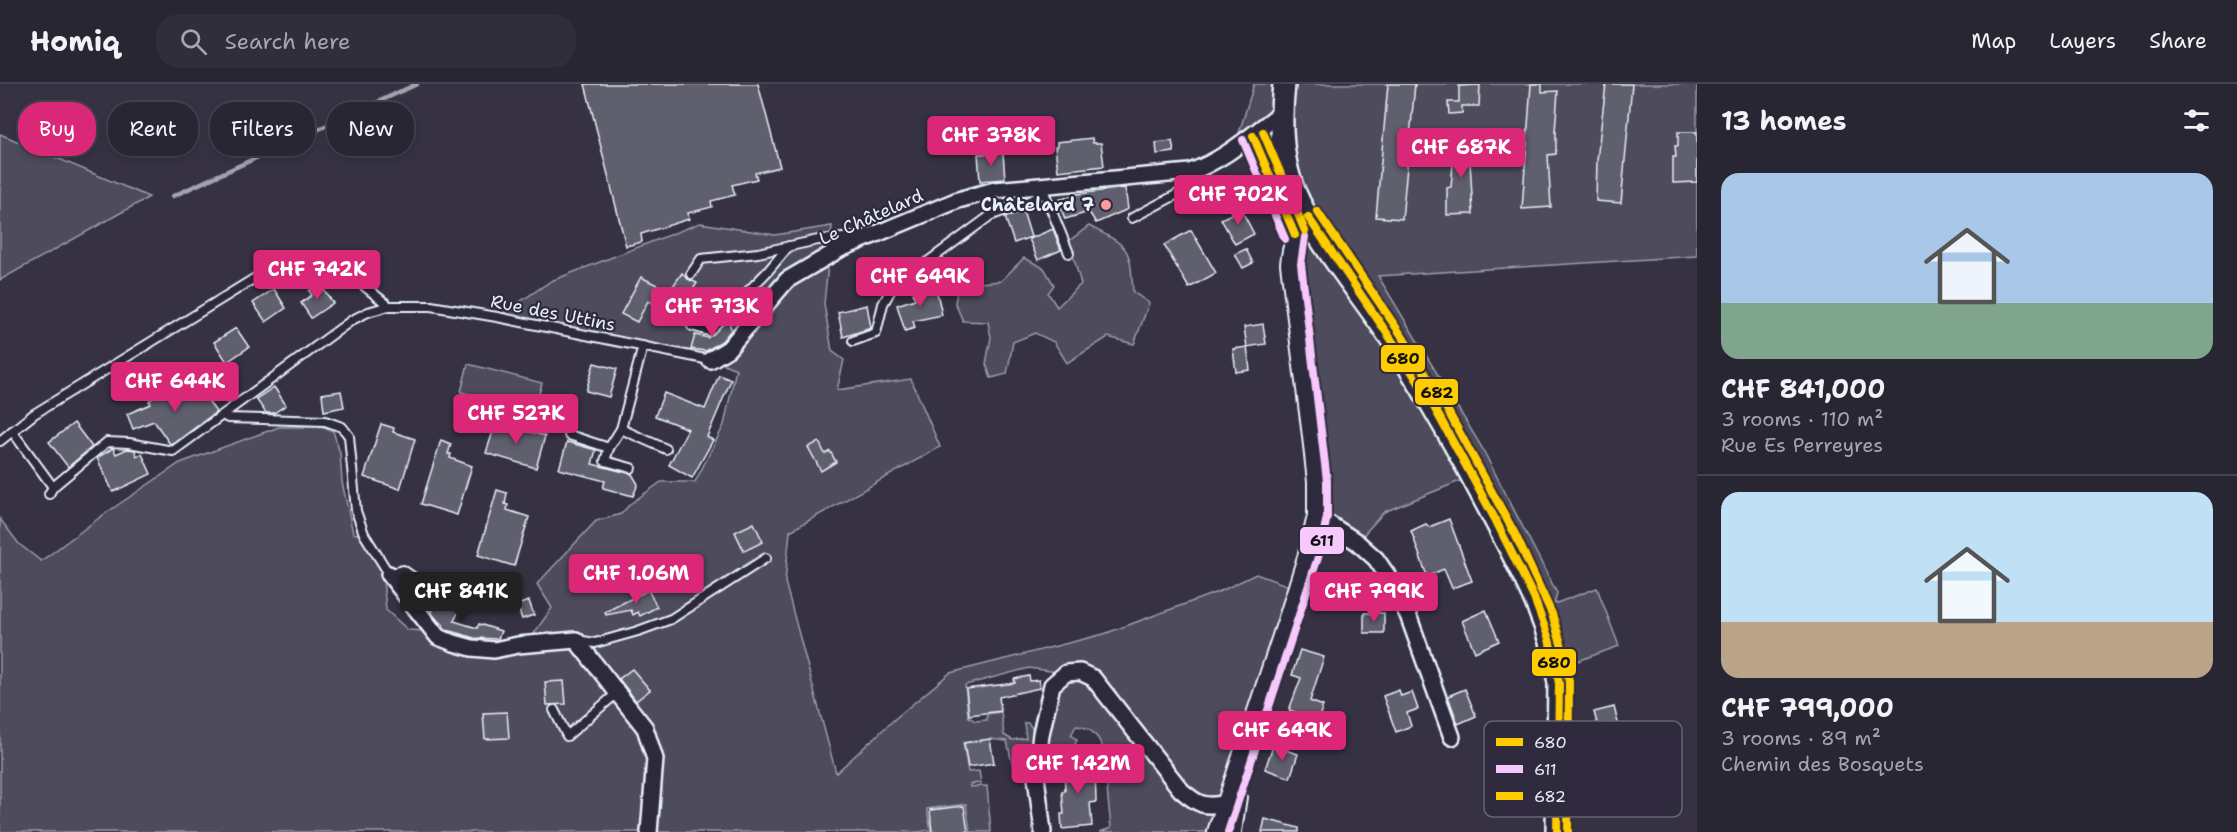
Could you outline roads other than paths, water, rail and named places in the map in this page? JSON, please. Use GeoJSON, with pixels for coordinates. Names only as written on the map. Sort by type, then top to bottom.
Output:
{"type":"FeatureCollection","features":[{"type":"Feature","properties":{"kind":"main road"},"geometry":{"type":"LineString","coordinates":[[1284,84],[1281,113],[1286,166],[1294,190],[1308,217],[1395,345],[1422,389],[1472,476],[1530,587],[1544,619],[1556,663],[1560,721]]}},
{"type":"Feature","properties":{"kind":"main road"},"geometry":{"type":"LineString","coordinates":[[1557,817],[1557,832]]}},
{"type":"Feature","properties":{"kind":"street","name":"Le Châtelard"},"geometry":{"type":"LineString","coordinates":[[710,360],[728,349],[787,280],[840,249],[958,200],[995,190],[1045,189],[1190,172],[1219,160],[1281,113]]}},
{"type":"Feature","properties":{"kind":"street"},"geometry":{"type":"LineString","coordinates":[[1217,832],[1290,612],[1317,516],[1317,482],[1290,264],[1295,235],[1308,217]]}},
{"type":"Feature","properties":{"kind":"street"},"geometry":{"type":"LineString","coordinates":[[1317,516],[1357,542],[1376,559],[1387,575],[1408,615],[1452,737]]}},
{"type":"Feature","properties":{"kind":"street"},"geometry":{"type":"LineString","coordinates":[[389,574],[438,637],[454,643],[471,648],[494,650],[518,645],[576,640],[645,728],[655,759],[650,832]]}},
{"type":"Feature","properties":{"kind":"street"},"geometry":{"type":"LineString","coordinates":[[1043,832],[1036,777],[1041,734],[1052,685],[1066,673],[1080,672],[1093,678],[1181,790],[1192,800],[1208,807],[1226,803]]}},
{"type":"Feature","properties":{"kind":"lane"},"geometry":{"type":"LineString","coordinates":[[1253,136],[1295,235]]}},
{"type":"Feature","properties":{"kind":"lane"},"geometry":{"type":"LineString","coordinates":[[1132,218],[1193,186]]}},
{"type":"Feature","properties":{"kind":"lane"},"geometry":{"type":"LineString","coordinates":[[853,341],[876,333],[883,304],[892,288],[990,216],[1034,199],[1045,189],[1069,253]]}},
{"type":"Feature","properties":{"kind":"lane"},"geometry":{"type":"LineString","coordinates":[[691,274],[701,259],[818,240],[872,236]]}},
{"type":"Feature","properties":{"kind":"lane"},"geometry":{"type":"LineString","coordinates":[[692,326],[709,331],[768,271],[789,246]]}},
{"type":"Feature","properties":{"kind":"lane"},"geometry":{"type":"LineString","coordinates":[[0,441],[34,414],[291,256],[363,285],[389,306]]}},
{"type":"Feature","properties":{"kind":"lane","name":"Rue des Uttins"},"geometry":{"type":"LineString","coordinates":[[12,431],[51,490],[107,442],[129,442],[172,451],[352,320],[368,312],[389,306],[431,306],[497,317],[710,360]]}},
{"type":"Feature","properties":{"kind":"lane"},"geometry":{"type":"LineString","coordinates":[[631,468],[605,461],[609,448],[621,429],[643,346]]}},
{"type":"Feature","properties":{"kind":"lane"},"geometry":{"type":"LineString","coordinates":[[223,416],[325,421],[334,423],[346,431],[356,511],[364,534],[389,574],[403,570],[437,594],[464,604]]}},
{"type":"Feature","properties":{"kind":"lane"},"geometry":{"type":"LineString","coordinates":[[621,429],[666,449]]}},
{"type":"Feature","properties":{"kind":"lane"},"geometry":{"type":"LineString","coordinates":[[569,435],[609,448]]}},
{"type":"Feature","properties":{"kind":"lane"},"geometry":{"type":"LineString","coordinates":[[576,640],[595,643],[671,619],[766,558]]}},
{"type":"Feature","properties":{"kind":"lane"},"geometry":{"type":"LineString","coordinates":[[554,710],[567,736],[617,693]]}},
{"type":"Feature","properties":{"kind":"lane"},"geometry":{"type":"LineString","coordinates":[[1235,774],[1242,797],[1237,832]]}},
{"type":"Feature","properties":{"kind":"waterway"},"geometry":{"type":"LineString","coordinates":[[173,196],[417,84]]}},
{"type":"Feature","properties":{"kind":"place","name":"Châtelard 7"},"geometry":{"type":"Point","coordinates":[1106,205]}}]}
